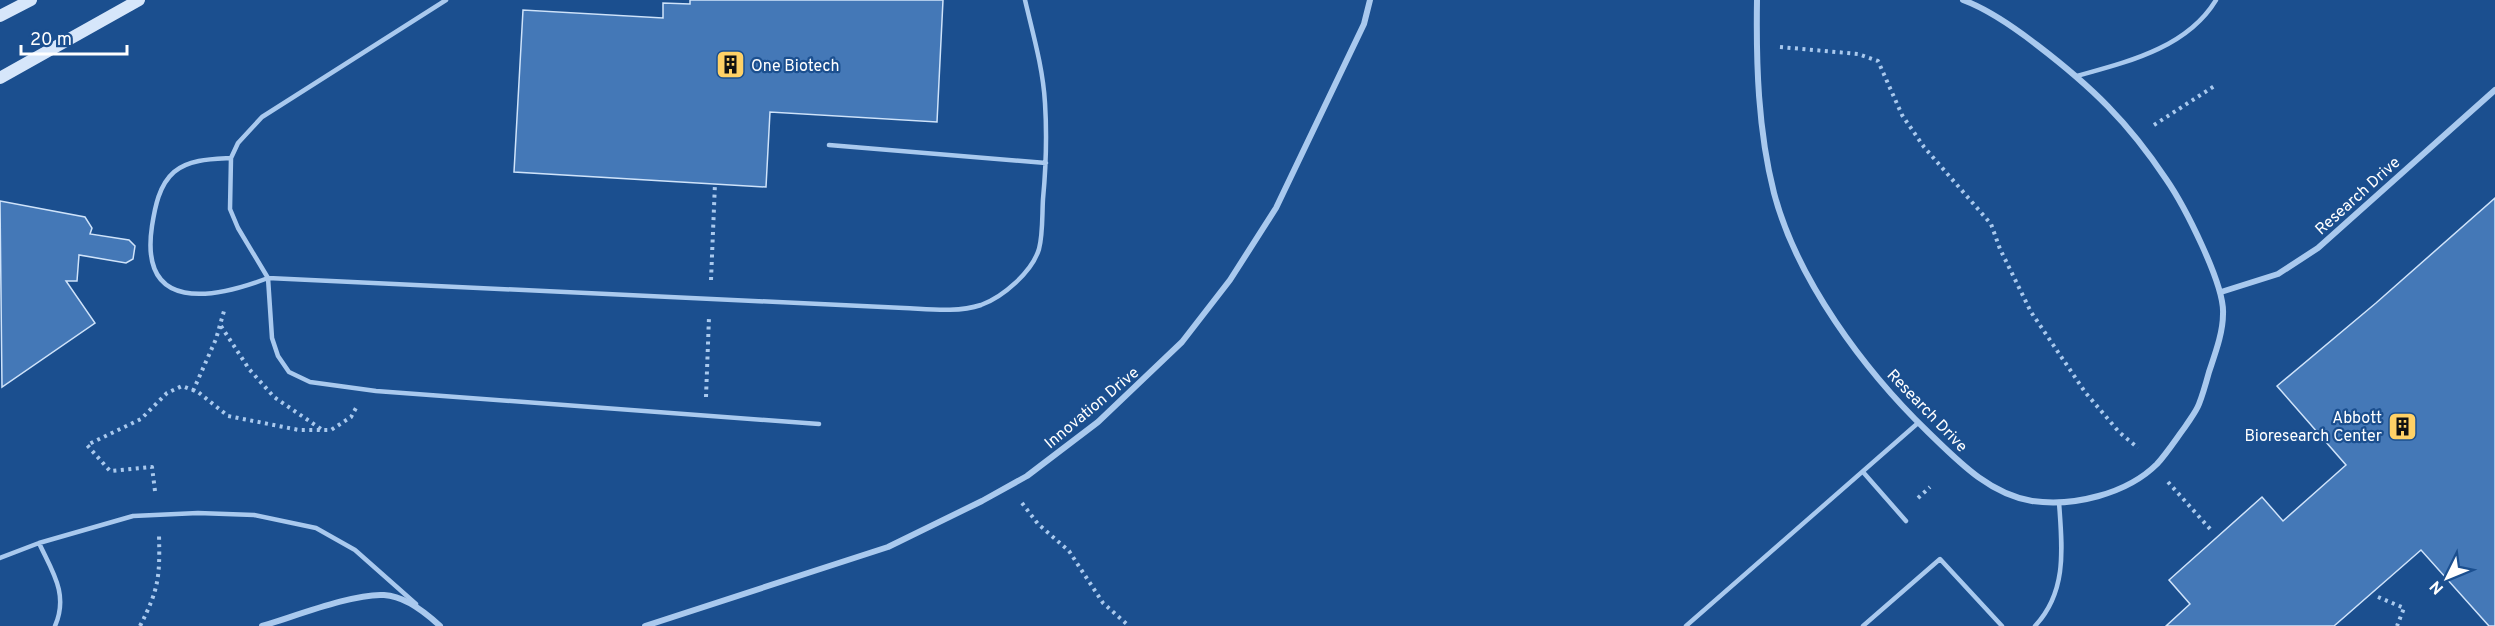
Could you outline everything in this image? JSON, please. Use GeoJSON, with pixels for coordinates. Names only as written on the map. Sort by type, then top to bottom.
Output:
{"type":"FeatureCollection","features":[{"type":"Feature","properties":{"kind":"main road"},"geometry":{"type":"LineString","coordinates":[[0,16],[31,0]]}},
{"type":"Feature","properties":{"kind":"main road"},"geometry":{"type":"LineString","coordinates":[[0,78],[139,0]]}},
{"type":"Feature","properties":{"kind":"street","name":"Innovation Drive"},"geometry":{"type":"LineString","coordinates":[[645,626],[888,547],[1008,486],[1063,450],[1098,422],[1150,375],[1206,314],[1276,208],[1364,24],[1370,0]]}},
{"type":"Feature","properties":{"kind":"street","name":"Research Drive"},"geometry":{"type":"LineString","coordinates":[[1756,0],[1759,108],[1774,193],[1798,255],[1817,293],[1869,368],[1918,423],[1967,470],[2001,492],[2030,501],[2059,502],[2104,494],[2129,483],[2155,466],[2198,407],[2215,356],[2223,314],[2221,292],[2190,221],[2174,191],[2128,126],[2077,76],[2024,35],[1997,17],[1964,0]]}},
{"type":"Feature","properties":{"kind":"street","name":"Research Drive"},"geometry":{"type":"LineString","coordinates":[[2221,292],[2278,274],[2318,249],[2495,90]]}},
{"type":"Feature","properties":{"kind":"street"},"geometry":{"type":"LineString","coordinates":[[262,626],[277,624],[344,602],[378,595],[399,598],[427,614],[440,626]]}},
{"type":"Feature","properties":{"kind":"lane"},"geometry":{"type":"LineString","coordinates":[[446,0],[262,117],[238,143],[231,158],[230,209],[238,228],[268,278],[272,338],[278,356],[289,372],[310,382],[367,390],[819,424]]}},
{"type":"Feature","properties":{"kind":"lane"},"geometry":{"type":"LineString","coordinates":[[231,158],[198,161],[174,171],[159,192],[149,244],[151,260],[161,279],[171,290],[191,295],[245,286],[268,278],[952,310],[981,305],[1006,289],[1030,266],[1039,249],[1046,163],[1045,102],[1036,44],[1025,0]]}},
{"type":"Feature","properties":{"kind":"lane"},"geometry":{"type":"LineString","coordinates":[[2077,76],[2157,51],[2209,12],[2216,0]]}},
{"type":"Feature","properties":{"kind":"lane"},"geometry":{"type":"LineString","coordinates":[[830,145],[1046,163]]}},
{"type":"Feature","properties":{"kind":"lane"},"geometry":{"type":"LineString","coordinates":[[1686,626],[1918,423]]}},
{"type":"Feature","properties":{"kind":"lane"},"geometry":{"type":"LineString","coordinates":[[1863,472],[1906,521]]}},
{"type":"Feature","properties":{"kind":"lane"},"geometry":{"type":"LineString","coordinates":[[2035,626],[2047,610],[2061,579],[2059,502]]}},
{"type":"Feature","properties":{"kind":"lane"},"geometry":{"type":"LineString","coordinates":[[0,558],[39,543],[133,516],[198,513],[254,515],[316,528],[355,550],[427,614]]}},
{"type":"Feature","properties":{"kind":"lane"},"geometry":{"type":"LineString","coordinates":[[39,543],[60,586],[55,626]]}},
{"type":"Feature","properties":{"kind":"lane"},"geometry":{"type":"LineString","coordinates":[[1863,626],[1940,559],[2002,626]]}},
{"type":"Feature","properties":{"kind":"path"},"geometry":{"type":"LineString","coordinates":[[1780,47],[1858,54],[1878,61],[1902,115],[1924,147],[1991,224],[2000,249],[2031,312],[2060,356],[2085,392],[2120,432],[2138,448]]}},
{"type":"Feature","properties":{"kind":"path"},"geometry":{"type":"LineString","coordinates":[[2154,125],[2216,85]]}},
{"type":"Feature","properties":{"kind":"path"},"geometry":{"type":"LineString","coordinates":[[193,391],[225,313],[221,291]]}},
{"type":"Feature","properties":{"kind":"path"},"geometry":{"type":"LineString","coordinates":[[221,326],[249,369],[274,397],[321,430]]}},
{"type":"Feature","properties":{"kind":"path"},"geometry":{"type":"LineString","coordinates":[[155,491],[152,467],[110,471],[87,445],[141,419],[167,393],[182,386],[193,391],[228,416],[299,430],[331,430],[351,417],[367,390]]}},
{"type":"Feature","properties":{"kind":"path"},"geometry":{"type":"LineString","coordinates":[[2168,482],[2211,530]]}},
{"type":"Feature","properties":{"kind":"path"},"geometry":{"type":"LineString","coordinates":[[1008,486],[1038,524],[1069,551],[1103,603],[1129,626]]}},
{"type":"Feature","properties":{"kind":"path"},"geometry":{"type":"LineString","coordinates":[[1918,498],[1930,488]]}},
{"type":"Feature","properties":{"kind":"path"},"geometry":{"type":"LineString","coordinates":[[140,626],[154,598],[159,574],[159,534]]}},
{"type":"Feature","properties":{"kind":"path"},"geometry":{"type":"LineString","coordinates":[[2378,597],[2404,608],[2397,626]]}},
{"type":"Feature","properties":{"kind":"building","name":"One Biotech"},"geometry":{"type":"Polygon","coordinates":[[[690,0],[943,0],[937,122],[770,112],[766,187],[514,172],[523,10],[663,18],[663,3],[690,4],[690,0]]]}},
{"type":"Feature","properties":{"kind":"building","name":"Abbott Bioresearch Center"},"geometry":{"type":"Polygon","coordinates":[[[2495,198],[2495,626],[2489,626],[2421,550],[2334,626],[2166,626],[2190,604],[2169,580],[2262,497],[2283,521],[2346,465],[2277,386],[2495,198]]]}},
{"type":"Feature","properties":{"kind":"building"},"geometry":{"type":"Polygon","coordinates":[[[0,201],[85,217],[92,228],[90,234],[129,240],[135,246],[133,259],[126,263],[79,255],[77,281],[66,281],[95,323],[2,387],[0,201]]]}},
{"type":"Feature","properties":{"kind":"place","name":"One Biotech"},"geometry":{"type":"Point","coordinates":[730,65]}},
{"type":"Feature","properties":{"kind":"place","name":"Abbott Bioresearch Center"},"geometry":{"type":"Point","coordinates":[2403,426]}}]}
